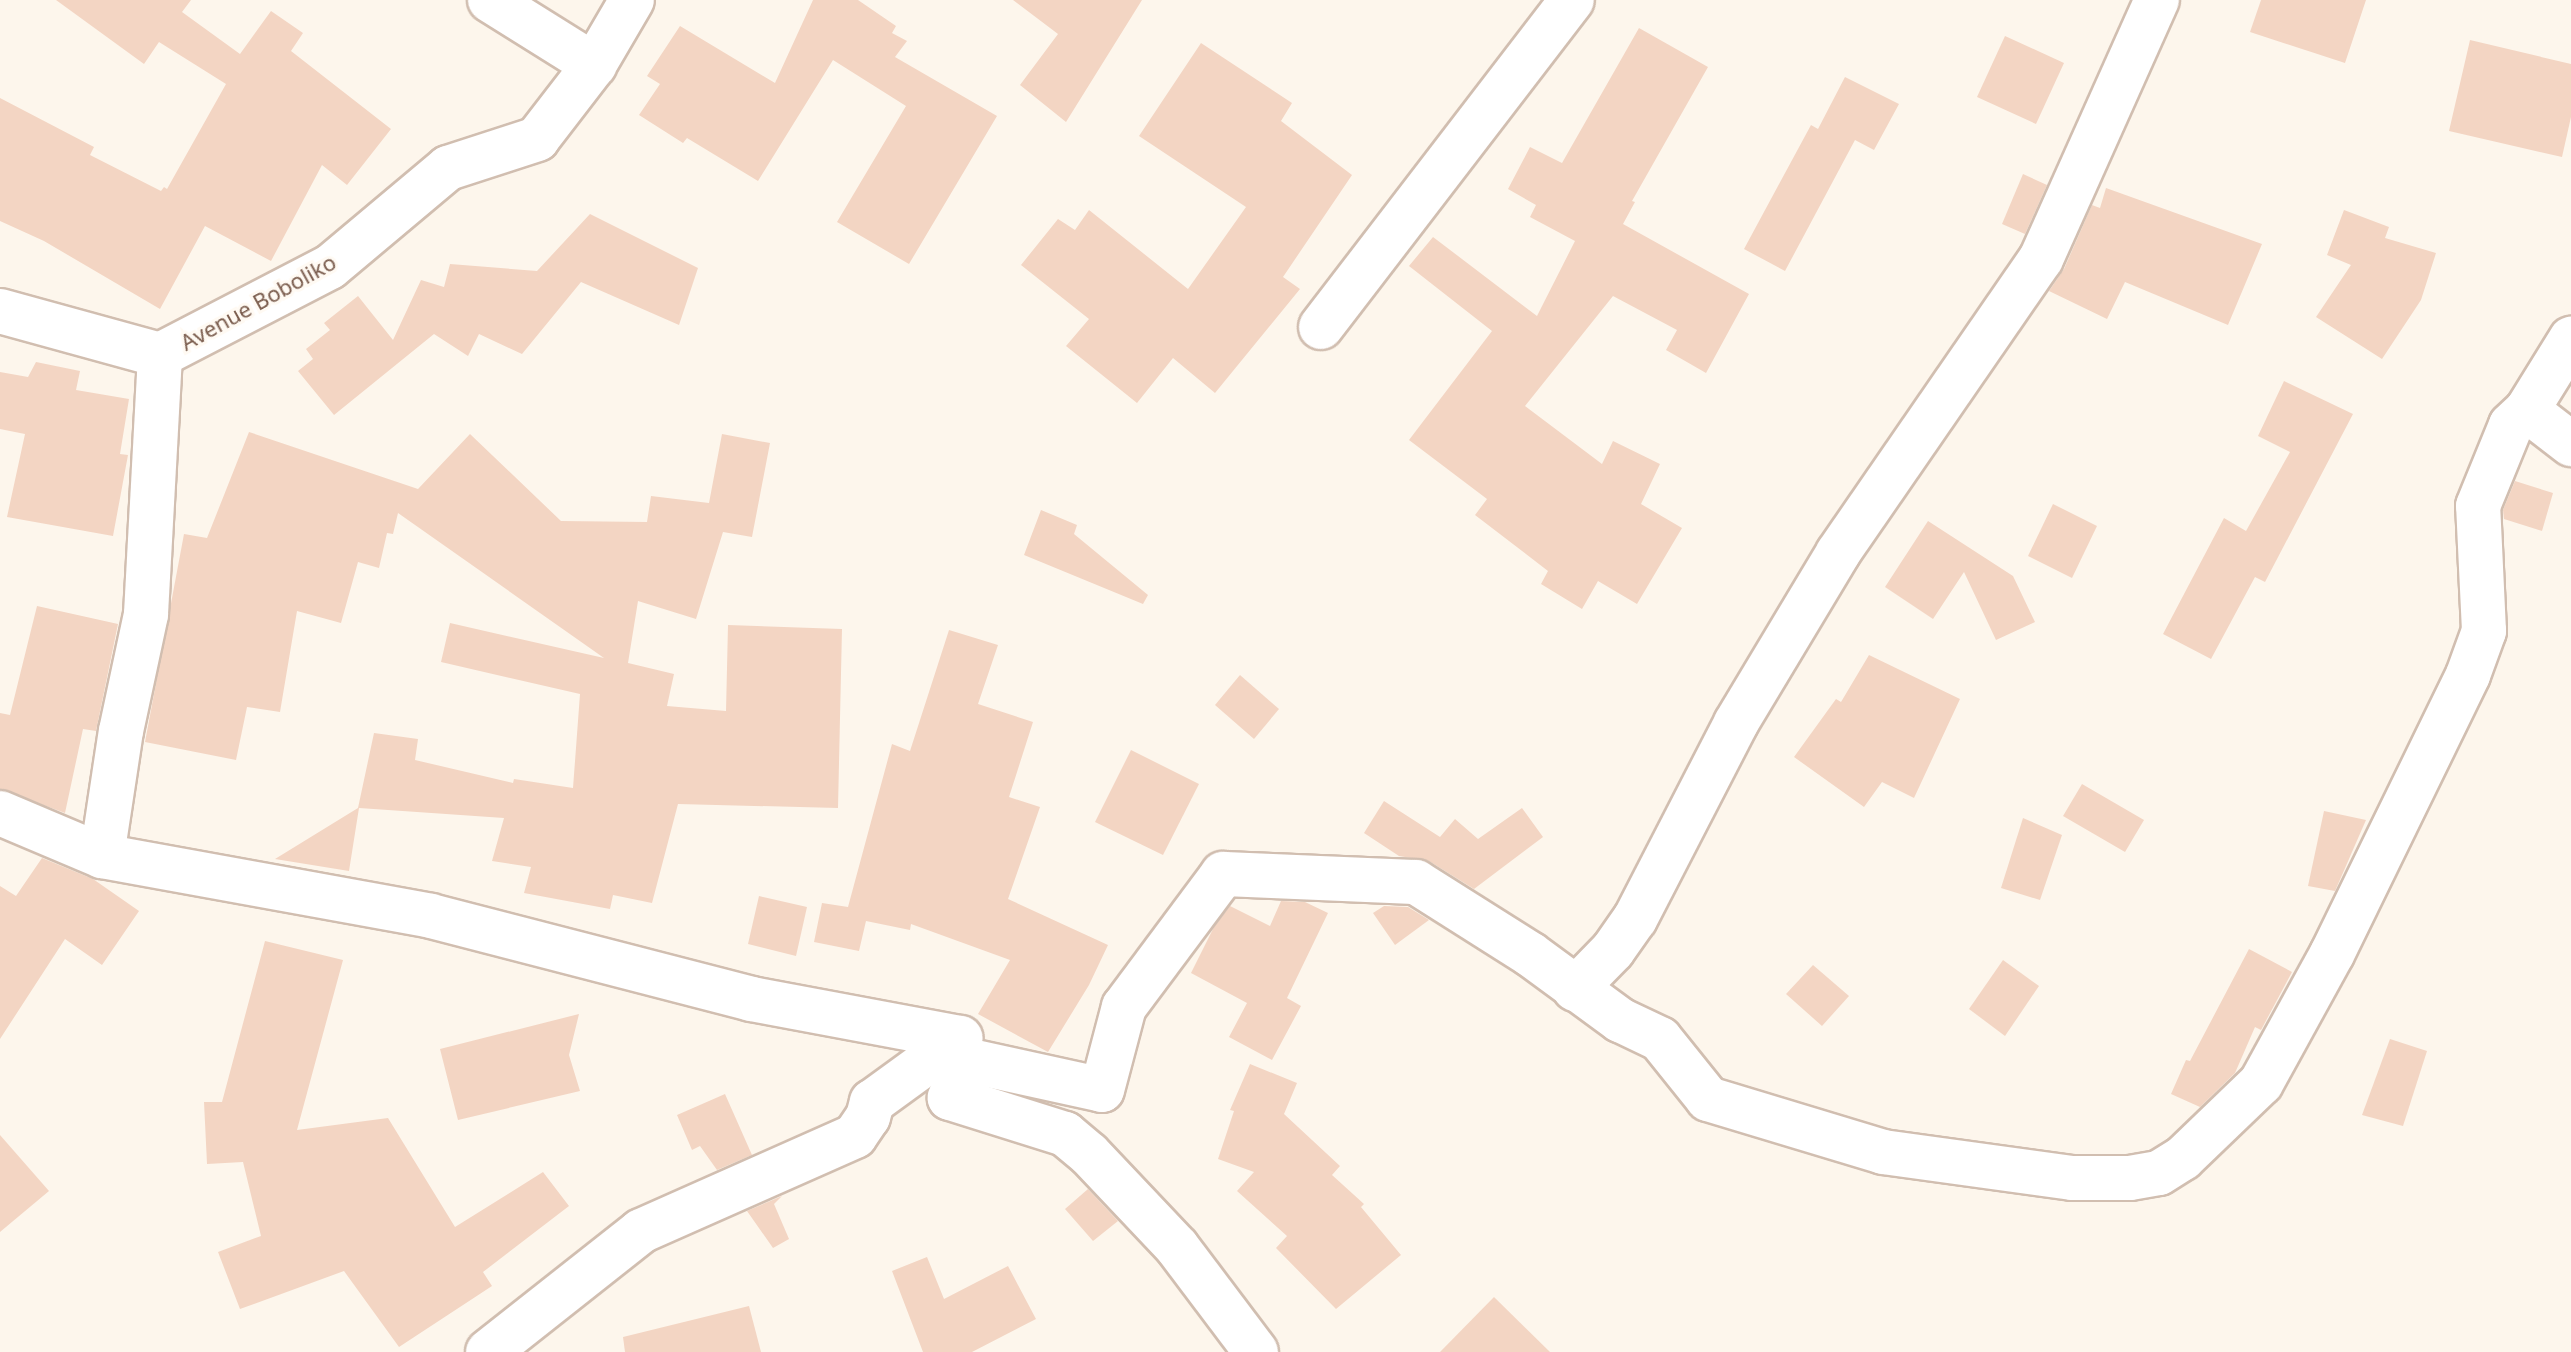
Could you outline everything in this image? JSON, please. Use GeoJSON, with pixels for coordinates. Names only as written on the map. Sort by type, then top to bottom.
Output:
{"type":"FeatureCollection","features":[{"type":"Feature","properties":{"kind":"street"},"geometry":{"type":"LineString","coordinates":[[490,0],[594,65]]}},
{"type":"Feature","properties":{"kind":"street","name":"Avenue Boboliko"},"geometry":{"type":"LineString","coordinates":[[160,355],[330,267],[448,168],[537,139],[594,65],[632,0]]}},
{"type":"Feature","properties":{"kind":"street"},"geometry":{"type":"LineString","coordinates":[[1321,327],[1572,0]]}},
{"type":"Feature","properties":{"kind":"street"},"geometry":{"type":"LineString","coordinates":[[1575,989],[1613,950],[1635,919],[1736,723],[1838,553],[2053,240],[2157,0]]}},
{"type":"Feature","properties":{"kind":"street"},"geometry":{"type":"LineString","coordinates":[[0,311],[160,355],[146,614],[121,731],[102,856]]}},
{"type":"Feature","properties":{"kind":"street"},"geometry":{"type":"LineString","coordinates":[[1256,1352],[1177,1247],[1089,1154],[1065,1134],[950,1098],[966,1060],[1102,1090],[1124,1007],[1223,874],[1416,882],[1530,954],[1620,1020],[1660,1039],[1708,1099],[1883,1152],[2072,1178],[2130,1178],[2159,1173],[2183,1158],[2261,1083],[2332,954],[2468,675],[2484,631],[2478,506],[2511,425],[2527,410],[2571,339]]}},
{"type":"Feature","properties":{"kind":"street"},"geometry":{"type":"LineString","coordinates":[[2527,410],[2571,444]]}},
{"type":"Feature","properties":{"kind":"street"},"geometry":{"type":"LineString","coordinates":[[0,813],[102,856],[431,916],[751,999],[960,1038],[872,1102],[868,1117],[855,1136],[641,1231],[488,1352]]}},
{"type":"Feature","properties":{"kind":"building"},"geometry":{"type":"Polygon","coordinates":[[[56,0],[191,0],[182,12],[240,54],[271,11],[303,33],[291,51],[391,129],[347,185],[322,165],[271,261],[205,226],[160,309],[44,241],[0,221],[0,98],[94,147],[90,155],[161,191],[164,187],[167,189],[226,84],[159,42],[144,64],[56,0]]]}},
{"type":"Feature","properties":{"kind":"building"},"geometry":{"type":"Polygon","coordinates":[[[813,0],[858,0],[896,26],[892,33],[907,41],[895,57],[997,116],[909,264],[837,222],[906,106],[833,60],[758,181],[687,138],[683,143],[639,115],[660,84],[647,76],[680,26],[775,83],[813,0]]]}},
{"type":"Feature","properties":{"kind":"building"},"geometry":{"type":"Polygon","coordinates":[[[1013,0],[1142,0],[1066,122],[1020,85],[1058,34],[1013,0]]]}},
{"type":"Feature","properties":{"kind":"building"},"geometry":{"type":"Polygon","coordinates":[[[2261,0],[2366,0],[2345,63],[2250,32],[2261,0]]]}},
{"type":"Feature","properties":{"kind":"building"},"geometry":{"type":"Polygon","coordinates":[[[1639,28],[1708,67],[1632,201],[1635,202],[1623,224],[1749,294],[1706,373],[1666,350],[1677,330],[1613,296],[1525,406],[1602,464],[1613,441],[1660,464],[1641,504],[1682,528],[1637,604],[1598,581],[1582,609],[1541,584],[1548,571],[1475,515],[1487,499],[1409,440],[1492,331],[1409,266],[1433,237],[1537,316],[1575,241],[1530,217],[1536,205],[1508,189],[1530,147],[1562,163],[1639,28]]]}},
{"type":"Feature","properties":{"kind":"building"},"geometry":{"type":"Polygon","coordinates":[[[2005,36],[2064,63],[2036,124],[1977,97],[2005,36]]]}},
{"type":"Feature","properties":{"kind":"building"},"geometry":{"type":"Polygon","coordinates":[[[2470,40],[2571,64],[2571,117],[2562,157],[2449,131],[2470,40]]]}},
{"type":"Feature","properties":{"kind":"building"},"geometry":{"type":"Polygon","coordinates":[[[1201,43],[1292,103],[1281,121],[1352,175],[1283,277],[1300,289],[1215,393],[1173,358],[1137,403],[1066,346],[1089,319],[1021,265],[1058,219],[1075,230],[1089,210],[1188,289],[1246,207],[1139,136],[1201,43]]]}},
{"type":"Feature","properties":{"kind":"building"},"geometry":{"type":"Polygon","coordinates":[[[1845,77],[1899,104],[1874,150],[1855,140],[1785,271],[1744,249],[1811,125],[1818,129],[1845,77]]]}},
{"type":"Feature","properties":{"kind":"building"},"geometry":{"type":"Polygon","coordinates":[[[2023,174],[2047,185],[2025,234],[2002,224],[2023,174]]]}},
{"type":"Feature","properties":{"kind":"building"},"geometry":{"type":"Polygon","coordinates":[[[2106,188],[2262,244],[2228,325],[2125,282],[2107,319],[2049,291],[2064,269],[2092,205],[2100,208],[2106,188]]]}},
{"type":"Feature","properties":{"kind":"building"},"geometry":{"type":"Polygon","coordinates":[[[2344,210],[2389,227],[2385,238],[2436,253],[2421,300],[2382,359],[2316,317],[2351,265],[2327,255],[2344,210]]]}},
{"type":"Feature","properties":{"kind":"building"},"geometry":{"type":"Polygon","coordinates":[[[590,214],[698,268],[679,325],[581,282],[522,354],[479,334],[468,356],[434,334],[334,415],[298,371],[313,359],[306,349],[330,330],[324,323],[358,296],[393,340],[421,280],[444,287],[450,264],[537,271],[590,214]]]}},
{"type":"Feature","properties":{"kind":"building"},"geometry":{"type":"Polygon","coordinates":[[[36,362],[80,371],[76,390],[129,399],[120,454],[128,455],[113,536],[7,517],[25,434],[0,429],[0,372],[28,377],[36,362]]]}},
{"type":"Feature","properties":{"kind":"building"},"geometry":{"type":"Polygon","coordinates":[[[2284,381],[2353,414],[2265,582],[2255,577],[2211,659],[2163,634],[2224,518],[2246,531],[2290,452],[2258,436],[2284,381]]]}},
{"type":"Feature","properties":{"kind":"building"},"geometry":{"type":"Polygon","coordinates":[[[249,432],[418,489],[470,434],[561,521],[647,522],[651,496],[709,503],[722,434],[770,443],[752,537],[723,532],[696,619],[638,601],[628,663],[674,674],[667,706],[726,711],[728,625],[842,629],[838,808],[678,804],[652,903],[613,895],[610,909],[524,893],[531,867],[492,861],[504,818],[359,808],[349,871],[275,859],[358,808],[374,733],[418,739],[415,760],[513,783],[514,779],[573,788],[580,694],[441,662],[450,623],[604,658],[398,513],[393,534],[387,533],[379,568],[358,562],[341,623],[297,611],[280,712],[247,707],[236,760],[145,742],[184,534],[207,538],[249,432]]]}},
{"type":"Feature","properties":{"kind":"building"},"geometry":{"type":"Polygon","coordinates":[[[2515,481],[2553,493],[2542,531],[2504,519],[2503,510],[2515,481]]]}},
{"type":"Feature","properties":{"kind":"building"},"geometry":{"type":"Polygon","coordinates":[[[2053,504],[2097,526],[2072,578],[2028,556],[2053,504]]]}},
{"type":"Feature","properties":{"kind":"building"},"geometry":{"type":"Polygon","coordinates":[[[1041,510],[1077,525],[1074,534],[1148,595],[1143,604],[1024,555],[1041,510]]]}},
{"type":"Feature","properties":{"kind":"building"},"geometry":{"type":"Polygon","coordinates":[[[1928,521],[2013,576],[2035,622],[1996,640],[1964,572],[1933,619],[1885,587],[1928,521]]]}},
{"type":"Feature","properties":{"kind":"building"},"geometry":{"type":"Polygon","coordinates":[[[37,606],[118,624],[96,731],[83,729],[65,813],[0,789],[0,713],[10,715],[37,606]]]}},
{"type":"Feature","properties":{"kind":"building"},"geometry":{"type":"Polygon","coordinates":[[[949,630],[998,645],[978,704],[1033,722],[1009,797],[1040,807],[1008,899],[1108,945],[1089,985],[1048,1052],[978,1014],[1010,960],[911,924],[910,930],[866,921],[859,951],[814,942],[822,903],[848,907],[892,744],[910,751],[949,630]]]}},
{"type":"Feature","properties":{"kind":"building"},"geometry":{"type":"Polygon","coordinates":[[[1869,655],[1960,699],[1914,798],[1882,782],[1864,807],[1794,757],[1836,699],[1841,702],[1869,655]]]}},
{"type":"Feature","properties":{"kind":"building"},"geometry":{"type":"Polygon","coordinates":[[[1240,675],[1279,709],[1254,739],[1215,705],[1240,675]]]}},
{"type":"Feature","properties":{"kind":"building"},"geometry":{"type":"Polygon","coordinates":[[[1131,750],[1199,784],[1163,855],[1095,822],[1131,750]]]}},
{"type":"Feature","properties":{"kind":"building"},"geometry":{"type":"Polygon","coordinates":[[[2082,784],[2144,820],[2125,852],[2063,816],[2082,784]]]}},
{"type":"Feature","properties":{"kind":"building"},"geometry":{"type":"Polygon","coordinates":[[[1384,801],[1440,837],[1455,819],[1478,839],[1522,808],[1543,837],[1474,889],[1429,861],[1399,856],[1364,833],[1384,801]]]}},
{"type":"Feature","properties":{"kind":"building"},"geometry":{"type":"Polygon","coordinates":[[[2324,811],[2366,820],[2335,891],[2308,886],[2324,811]]]}},
{"type":"Feature","properties":{"kind":"building"},"geometry":{"type":"Polygon","coordinates":[[[2023,818],[2062,835],[2040,900],[2001,888],[2023,818]]]}},
{"type":"Feature","properties":{"kind":"building"},"geometry":{"type":"Polygon","coordinates":[[[42,858],[93,879],[139,911],[102,965],[65,939],[0,1039],[0,886],[16,896],[42,858]]]}},
{"type":"Feature","properties":{"kind":"building"},"geometry":{"type":"Polygon","coordinates":[[[759,896],[807,907],[796,956],[748,944],[759,896]]]}},
{"type":"Feature","properties":{"kind":"building"},"geometry":{"type":"Polygon","coordinates":[[[1281,901],[1305,902],[1328,913],[1287,998],[1301,1006],[1272,1060],[1229,1037],[1247,1003],[1191,973],[1214,927],[1230,906],[1270,926],[1281,901]]]}},
{"type":"Feature","properties":{"kind":"building"},"geometry":{"type":"Polygon","coordinates":[[[1384,906],[1408,907],[1429,920],[1395,945],[1373,913],[1384,906]]]}},
{"type":"Feature","properties":{"kind":"building"},"geometry":{"type":"Polygon","coordinates":[[[265,941],[343,960],[297,1130],[388,1118],[455,1227],[543,1172],[569,1206],[483,1272],[492,1286],[399,1347],[344,1271],[240,1309],[218,1252],[261,1236],[243,1162],[207,1164],[204,1102],[222,1102],[265,941]]]}},
{"type":"Feature","properties":{"kind":"building"},"geometry":{"type":"Polygon","coordinates":[[[2249,949],[2292,972],[2261,1030],[2255,1027],[2235,1073],[2200,1107],[2171,1094],[2186,1060],[2190,1061],[2249,949]]]}},
{"type":"Feature","properties":{"kind":"building"},"geometry":{"type":"Polygon","coordinates":[[[2003,960],[2039,986],[2005,1036],[1969,1009],[2003,960]]]}},
{"type":"Feature","properties":{"kind":"building"},"geometry":{"type":"Polygon","coordinates":[[[1813,965],[1849,996],[1822,1026],[1786,994],[1813,965]]]}},
{"type":"Feature","properties":{"kind":"building"},"geometry":{"type":"Polygon","coordinates":[[[579,1014],[569,1055],[580,1091],[458,1120],[440,1049],[579,1014]]]}},
{"type":"Feature","properties":{"kind":"building"},"geometry":{"type":"Polygon","coordinates":[[[2390,1039],[2427,1051],[2403,1126],[2362,1115],[2390,1039]]]}},
{"type":"Feature","properties":{"kind":"building"},"geometry":{"type":"Polygon","coordinates":[[[1250,1064],[1297,1083],[1284,1114],[1340,1166],[1332,1175],[1364,1204],[1361,1207],[1401,1255],[1336,1309],[1276,1248],[1287,1236],[1237,1191],[1254,1172],[1218,1159],[1234,1111],[1230,1110],[1250,1064]]]}},
{"type":"Feature","properties":{"kind":"building"},"geometry":{"type":"Polygon","coordinates":[[[725,1094],[752,1155],[717,1170],[700,1146],[692,1150],[677,1115],[725,1094]]]}},
{"type":"Feature","properties":{"kind":"building"},"geometry":{"type":"Polygon","coordinates":[[[0,1135],[49,1191],[0,1232],[0,1135]]]}},
{"type":"Feature","properties":{"kind":"building"},"geometry":{"type":"Polygon","coordinates":[[[1088,1189],[1118,1221],[1093,1241],[1065,1209],[1088,1189]]]}},
{"type":"Feature","properties":{"kind":"building"},"geometry":{"type":"Polygon","coordinates":[[[782,1196],[774,1204],[789,1239],[773,1248],[747,1211],[782,1196]]]}},
{"type":"Feature","properties":{"kind":"building"},"geometry":{"type":"Polygon","coordinates":[[[927,1257],[944,1299],[1008,1266],[1036,1319],[972,1352],[923,1352],[892,1271],[927,1257]]]}},
{"type":"Feature","properties":{"kind":"building"},"geometry":{"type":"Polygon","coordinates":[[[1494,1297],[1550,1352],[1440,1352],[1494,1297]]]}},
{"type":"Feature","properties":{"kind":"building"},"geometry":{"type":"Polygon","coordinates":[[[749,1306],[761,1352],[625,1352],[623,1337],[749,1306]]]}}]}
